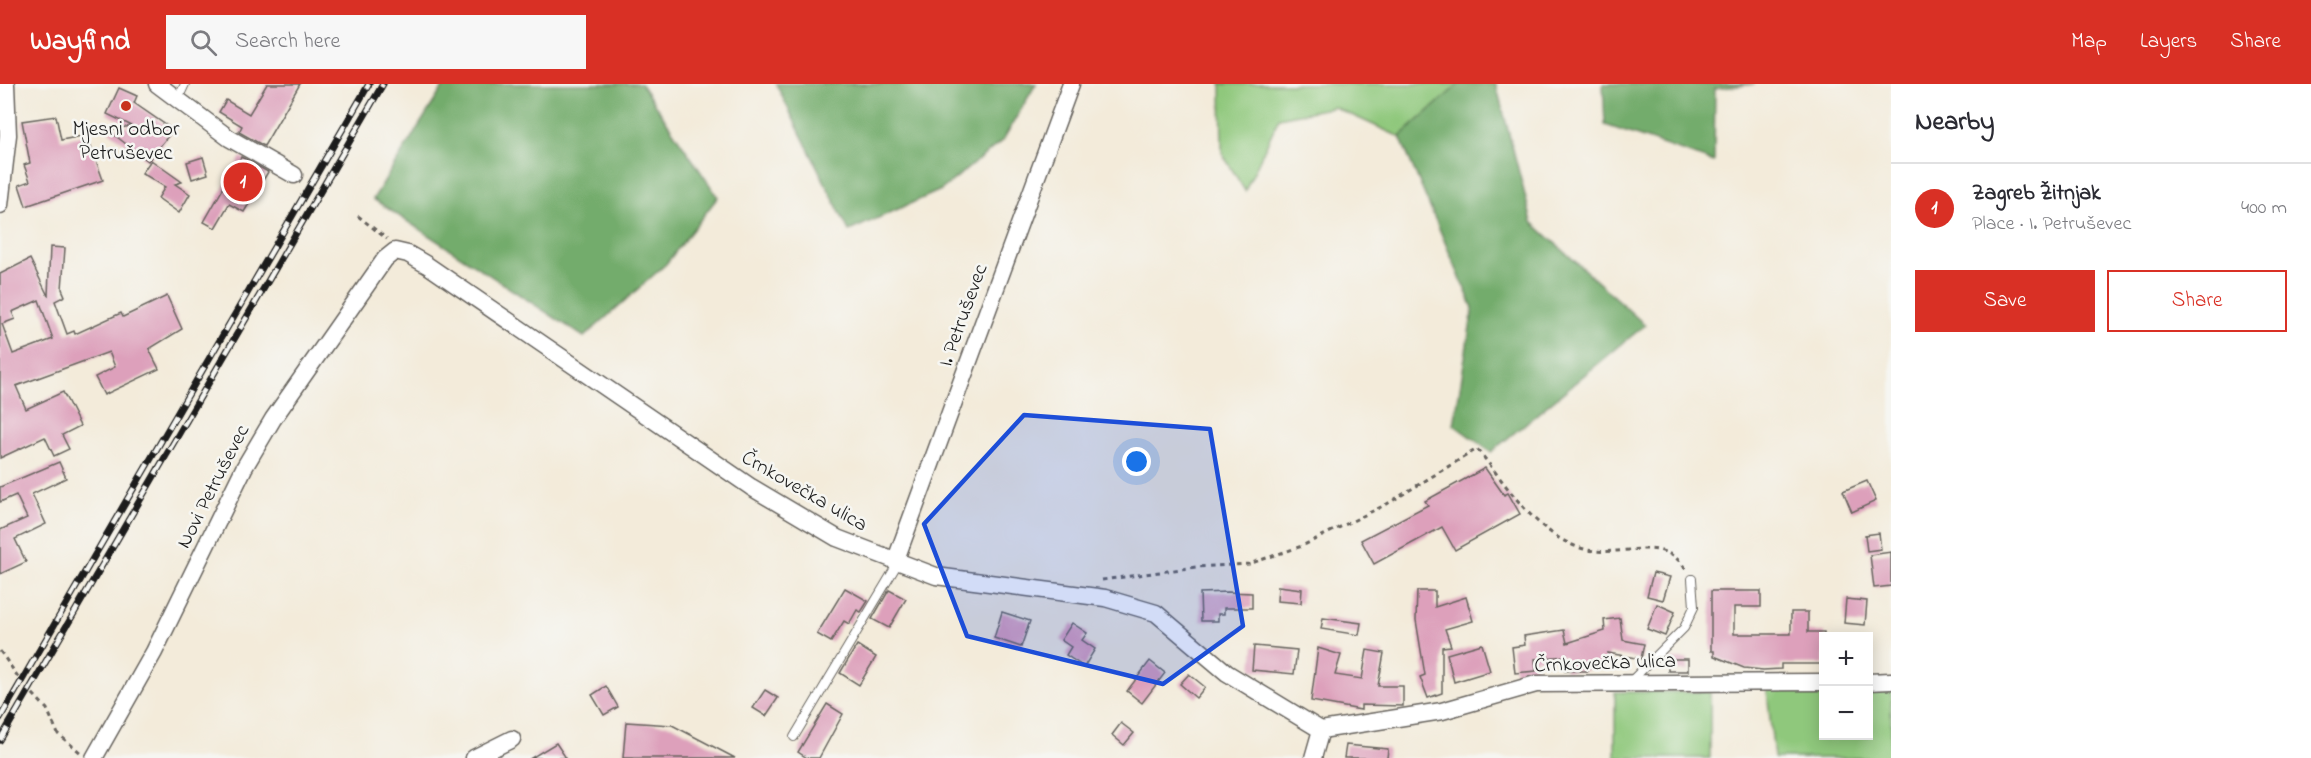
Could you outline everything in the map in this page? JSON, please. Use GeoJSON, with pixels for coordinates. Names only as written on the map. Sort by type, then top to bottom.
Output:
{"type":"FeatureCollection","features":[{"type":"Feature","properties":{"kind":"street"},"geometry":{"type":"LineString","coordinates":[[0,205],[8,135],[6,84]]}},
{"type":"Feature","properties":{"kind":"street"},"geometry":{"type":"LineString","coordinates":[[157,84],[182,92],[229,138],[294,175]]}},
{"type":"Feature","properties":{"kind":"street","name":"I. Petruševec"},"geometry":{"type":"LineString","coordinates":[[896,562],[1071,84]]}},
{"type":"Feature","properties":{"kind":"street","name":"Črnkovečka ulica"},"geometry":{"type":"LineString","coordinates":[[395,251],[408,254],[427,265],[752,487],[837,538],[936,576],[1105,598],[1156,613],[1227,673],[1321,730],[1442,711],[1536,684],[1819,682]]}},
{"type":"Feature","properties":{"kind":"street","name":"Novi Petruševec"},"geometry":{"type":"LineString","coordinates":[[94,758],[154,651],[244,468],[273,419],[384,259],[395,251]]}},
{"type":"Feature","properties":{"kind":"street"},"geometry":{"type":"LineString","coordinates":[[1873,681],[1891,681]]}},
{"type":"Feature","properties":{"kind":"street"},"geometry":{"type":"LineString","coordinates":[[1313,758],[1321,730]]}},
{"type":"Feature","properties":{"kind":"street"},"geometry":{"type":"LineString","coordinates":[[474,758],[512,739]]}},
{"type":"Feature","properties":{"kind":"lane"},"geometry":{"type":"LineString","coordinates":[[794,737],[896,562]]}},
{"type":"Feature","properties":{"kind":"lane"},"geometry":{"type":"LineString","coordinates":[[1629,683],[1684,628],[1694,607],[1692,579]]}},
{"type":"Feature","properties":{"kind":"path"},"geometry":{"type":"LineString","coordinates":[[358,216],[383,234],[395,251]]}},
{"type":"Feature","properties":{"kind":"path"},"geometry":{"type":"LineString","coordinates":[[1099,581],[1196,567],[1249,564],[1302,546],[1387,504],[1478,449],[1546,531],[1588,550],[1623,552],[1657,548],[1679,558],[1692,579]]}},
{"type":"Feature","properties":{"kind":"path"},"geometry":{"type":"LineString","coordinates":[[0,651],[4,653],[21,681],[47,710],[58,734],[87,758]]}},
{"type":"Feature","properties":{"kind":"highlighted area"},"geometry":{"type":"Polygon","coordinates":[[[1024,415],[1210,429],[1243,626],[1163,684],[967,636],[924,524],[1024,415]]]}},
{"type":"Feature","properties":{"kind":"green space"},"geometry":{"type":"Polygon","coordinates":[[[445,84],[641,84],[718,197],[666,264],[584,337],[373,199],[445,84]]]}},
{"type":"Feature","properties":{"kind":"green space"},"geometry":{"type":"Polygon","coordinates":[[[776,84],[1036,84],[1003,140],[941,190],[849,231],[776,84]]]}},
{"type":"Feature","properties":{"kind":"green space"},"geometry":{"type":"Polygon","coordinates":[[[1221,84],[1459,84],[1400,137],[1334,107],[1279,118],[1245,191],[1222,153],[1221,84]]]}},
{"type":"Feature","properties":{"kind":"green space"},"geometry":{"type":"Polygon","coordinates":[[[1459,84],[1496,84],[1532,222],[1645,325],[1491,452],[1454,425],[1473,308],[1400,137],[1459,84]]]}},
{"type":"Feature","properties":{"kind":"green space"},"geometry":{"type":"Polygon","coordinates":[[[1603,84],[1754,84],[1715,89],[1714,162],[1605,125],[1603,84]]]}},
{"type":"Feature","properties":{"kind":"green space"},"geometry":{"type":"Polygon","coordinates":[[[1891,687],[1891,758],[1774,758],[1767,690],[1819,689],[1819,740],[1873,740],[1873,688],[1891,687]]]}},
{"type":"Feature","properties":{"kind":"green space"},"geometry":{"type":"Polygon","coordinates":[[[1615,692],[1710,692],[1710,758],[1615,758],[1615,692]]]}},
{"type":"Feature","properties":{"kind":"building"},"geometry":{"type":"Polygon","coordinates":[[[267,84],[300,84],[264,146],[239,132],[242,126],[219,112],[226,100],[249,114],[267,84]]]}},
{"type":"Feature","properties":{"kind":"building"},"geometry":{"type":"Polygon","coordinates":[[[119,88],[137,96],[134,103],[173,130],[148,161],[108,130],[132,126],[107,114],[119,88]]]}},
{"type":"Feature","properties":{"kind":"building"},"geometry":{"type":"Polygon","coordinates":[[[56,116],[61,140],[87,135],[103,180],[26,206],[19,185],[30,181],[24,165],[30,163],[22,121],[56,116]]]}},
{"type":"Feature","properties":{"kind":"building"},"geometry":{"type":"Polygon","coordinates":[[[203,157],[208,174],[192,179],[187,162],[203,157]]]}},
{"type":"Feature","properties":{"kind":"building"},"geometry":{"type":"Polygon","coordinates":[[[241,157],[268,172],[244,212],[229,204],[215,228],[204,222],[241,157]]]}},
{"type":"Feature","properties":{"kind":"building"},"geometry":{"type":"Polygon","coordinates":[[[151,160],[182,182],[175,184],[190,194],[179,213],[158,198],[165,187],[142,173],[151,160]]]}},
{"type":"Feature","properties":{"kind":"building"},"geometry":{"type":"Polygon","coordinates":[[[50,247],[65,248],[62,289],[65,296],[55,301],[67,334],[74,331],[75,334],[121,313],[123,317],[167,296],[182,329],[149,349],[159,369],[104,395],[95,377],[115,367],[109,352],[16,386],[26,409],[63,392],[80,426],[62,435],[69,449],[54,456],[45,437],[0,458],[0,274],[30,259],[48,296],[50,247]],[[39,300],[12,312],[15,319],[2,324],[13,354],[53,339],[39,300]]]}},
{"type":"Feature","properties":{"kind":"building"},"geometry":{"type":"Polygon","coordinates":[[[59,462],[66,478],[32,494],[46,524],[15,539],[26,562],[0,574],[0,530],[27,518],[16,495],[0,502],[0,487],[59,462]]]}},
{"type":"Feature","properties":{"kind":"building"},"geometry":{"type":"Polygon","coordinates":[[[1485,468],[1504,495],[1508,493],[1520,514],[1455,550],[1442,527],[1374,564],[1361,540],[1428,505],[1425,501],[1485,468]]]}},
{"type":"Feature","properties":{"kind":"building"},"geometry":{"type":"Polygon","coordinates":[[[1867,481],[1876,501],[1852,512],[1843,491],[1867,481]]]}},
{"type":"Feature","properties":{"kind":"building"},"geometry":{"type":"Polygon","coordinates":[[[1879,533],[1881,549],[1867,551],[1865,535],[1879,533]]]}},
{"type":"Feature","properties":{"kind":"building"},"geometry":{"type":"Polygon","coordinates":[[[1891,552],[1891,586],[1874,588],[1870,555],[1891,552]]]}},
{"type":"Feature","properties":{"kind":"building"},"geometry":{"type":"Polygon","coordinates":[[[1653,573],[1670,577],[1663,600],[1647,596],[1653,573]]]}},
{"type":"Feature","properties":{"kind":"building"},"geometry":{"type":"Polygon","coordinates":[[[1278,586],[1302,589],[1301,603],[1277,601],[1278,586]]]}},
{"type":"Feature","properties":{"kind":"building"},"geometry":{"type":"Polygon","coordinates":[[[845,588],[868,601],[861,612],[857,610],[849,624],[844,621],[831,642],[817,634],[845,588]]]}},
{"type":"Feature","properties":{"kind":"building"},"geometry":{"type":"Polygon","coordinates":[[[889,590],[906,599],[889,628],[872,619],[889,590]]]}},
{"type":"Feature","properties":{"kind":"building"},"geometry":{"type":"Polygon","coordinates":[[[1417,591],[1435,591],[1435,607],[1466,597],[1473,621],[1445,629],[1451,646],[1442,647],[1442,693],[1428,698],[1420,677],[1425,675],[1416,620],[1417,591]]]}},
{"type":"Feature","properties":{"kind":"building"},"geometry":{"type":"Polygon","coordinates":[[[1711,591],[1761,591],[1761,607],[1734,607],[1734,634],[1791,634],[1791,612],[1808,612],[1808,632],[1819,632],[1819,664],[1781,664],[1781,669],[1763,670],[1744,668],[1714,656],[1714,651],[1711,651],[1711,591]]]}},
{"type":"Feature","properties":{"kind":"building"},"geometry":{"type":"Polygon","coordinates":[[[1200,593],[1252,593],[1252,608],[1224,608],[1224,614],[1218,614],[1218,621],[1201,621],[1200,593]]]}},
{"type":"Feature","properties":{"kind":"building"},"geometry":{"type":"Polygon","coordinates":[[[1846,599],[1867,601],[1865,625],[1844,623],[1846,599]]]}},
{"type":"Feature","properties":{"kind":"building"},"geometry":{"type":"Polygon","coordinates":[[[1657,604],[1675,612],[1665,636],[1647,629],[1657,604]]]}},
{"type":"Feature","properties":{"kind":"building"},"geometry":{"type":"Polygon","coordinates":[[[1002,612],[1030,621],[1021,647],[994,638],[1002,612]]]}},
{"type":"Feature","properties":{"kind":"building"},"geometry":{"type":"Polygon","coordinates":[[[1323,618],[1361,623],[1359,635],[1321,629],[1323,618]]]}},
{"type":"Feature","properties":{"kind":"building"},"geometry":{"type":"Polygon","coordinates":[[[1620,618],[1623,640],[1644,644],[1641,659],[1608,653],[1610,661],[1587,668],[1587,671],[1565,671],[1565,656],[1535,659],[1536,671],[1515,673],[1512,647],[1525,645],[1524,636],[1564,630],[1567,643],[1605,631],[1604,620],[1620,618]]]}},
{"type":"Feature","properties":{"kind":"building"},"geometry":{"type":"Polygon","coordinates":[[[1072,623],[1087,633],[1082,640],[1095,649],[1084,667],[1066,655],[1071,647],[1061,640],[1072,623]]]}},
{"type":"Feature","properties":{"kind":"building"},"geometry":{"type":"Polygon","coordinates":[[[1482,644],[1490,671],[1454,682],[1447,654],[1482,644]]]}},
{"type":"Feature","properties":{"kind":"building"},"geometry":{"type":"Polygon","coordinates":[[[857,645],[876,657],[859,685],[840,673],[857,645]]]}},
{"type":"Feature","properties":{"kind":"building"},"geometry":{"type":"Polygon","coordinates":[[[1254,646],[1297,650],[1294,674],[1252,670],[1254,646]]]}},
{"type":"Feature","properties":{"kind":"building"},"geometry":{"type":"Polygon","coordinates":[[[1318,648],[1341,655],[1335,675],[1362,679],[1367,650],[1384,653],[1378,686],[1403,686],[1403,706],[1361,705],[1361,710],[1311,701],[1318,648]]]}},
{"type":"Feature","properties":{"kind":"building"},"geometry":{"type":"Polygon","coordinates":[[[1668,659],[1688,659],[1688,671],[1668,671],[1668,659]]]}},
{"type":"Feature","properties":{"kind":"building"},"geometry":{"type":"Polygon","coordinates":[[[1150,661],[1165,673],[1142,703],[1127,691],[1150,661]]]}},
{"type":"Feature","properties":{"kind":"building"},"geometry":{"type":"Polygon","coordinates":[[[1189,674],[1205,687],[1196,698],[1180,684],[1189,674]]]}},
{"type":"Feature","properties":{"kind":"building"},"geometry":{"type":"Polygon","coordinates":[[[606,686],[618,707],[604,715],[592,695],[606,686]]]}},
{"type":"Feature","properties":{"kind":"building"},"geometry":{"type":"Polygon","coordinates":[[[765,690],[778,698],[766,716],[753,708],[765,690]]]}},
{"type":"Feature","properties":{"kind":"building"},"geometry":{"type":"Polygon","coordinates":[[[827,704],[843,714],[819,758],[807,758],[798,752],[827,704]]]}},
{"type":"Feature","properties":{"kind":"building"},"geometry":{"type":"Polygon","coordinates":[[[626,722],[672,725],[735,758],[623,758],[626,722]]]}},
{"type":"Feature","properties":{"kind":"building"},"geometry":{"type":"Polygon","coordinates":[[[1121,723],[1134,733],[1124,745],[1112,735],[1121,723]]]}},
{"type":"Feature","properties":{"kind":"building"},"geometry":{"type":"Polygon","coordinates":[[[556,743],[566,758],[531,758],[556,743]]]}},
{"type":"Feature","properties":{"kind":"building"},"geometry":{"type":"Polygon","coordinates":[[[1346,745],[1388,749],[1387,758],[1344,758],[1346,745]]]}},
{"type":"Feature","properties":{"kind":"railway"},"geometry":{"type":"LineString","coordinates":[[0,718],[369,84]]}},
{"type":"Feature","properties":{"kind":"railway"},"geometry":{"type":"LineString","coordinates":[[0,740],[383,84]]}},
{"type":"Feature","properties":{"kind":"place","name":"Mjesni odbor Petruševec"},"geometry":{"type":"Point","coordinates":[126,106]}},
{"type":"Feature","properties":{"kind":"place","name":"Zagreb Žitnjak"},"geometry":{"type":"Point","coordinates":[243,182]}}]}
